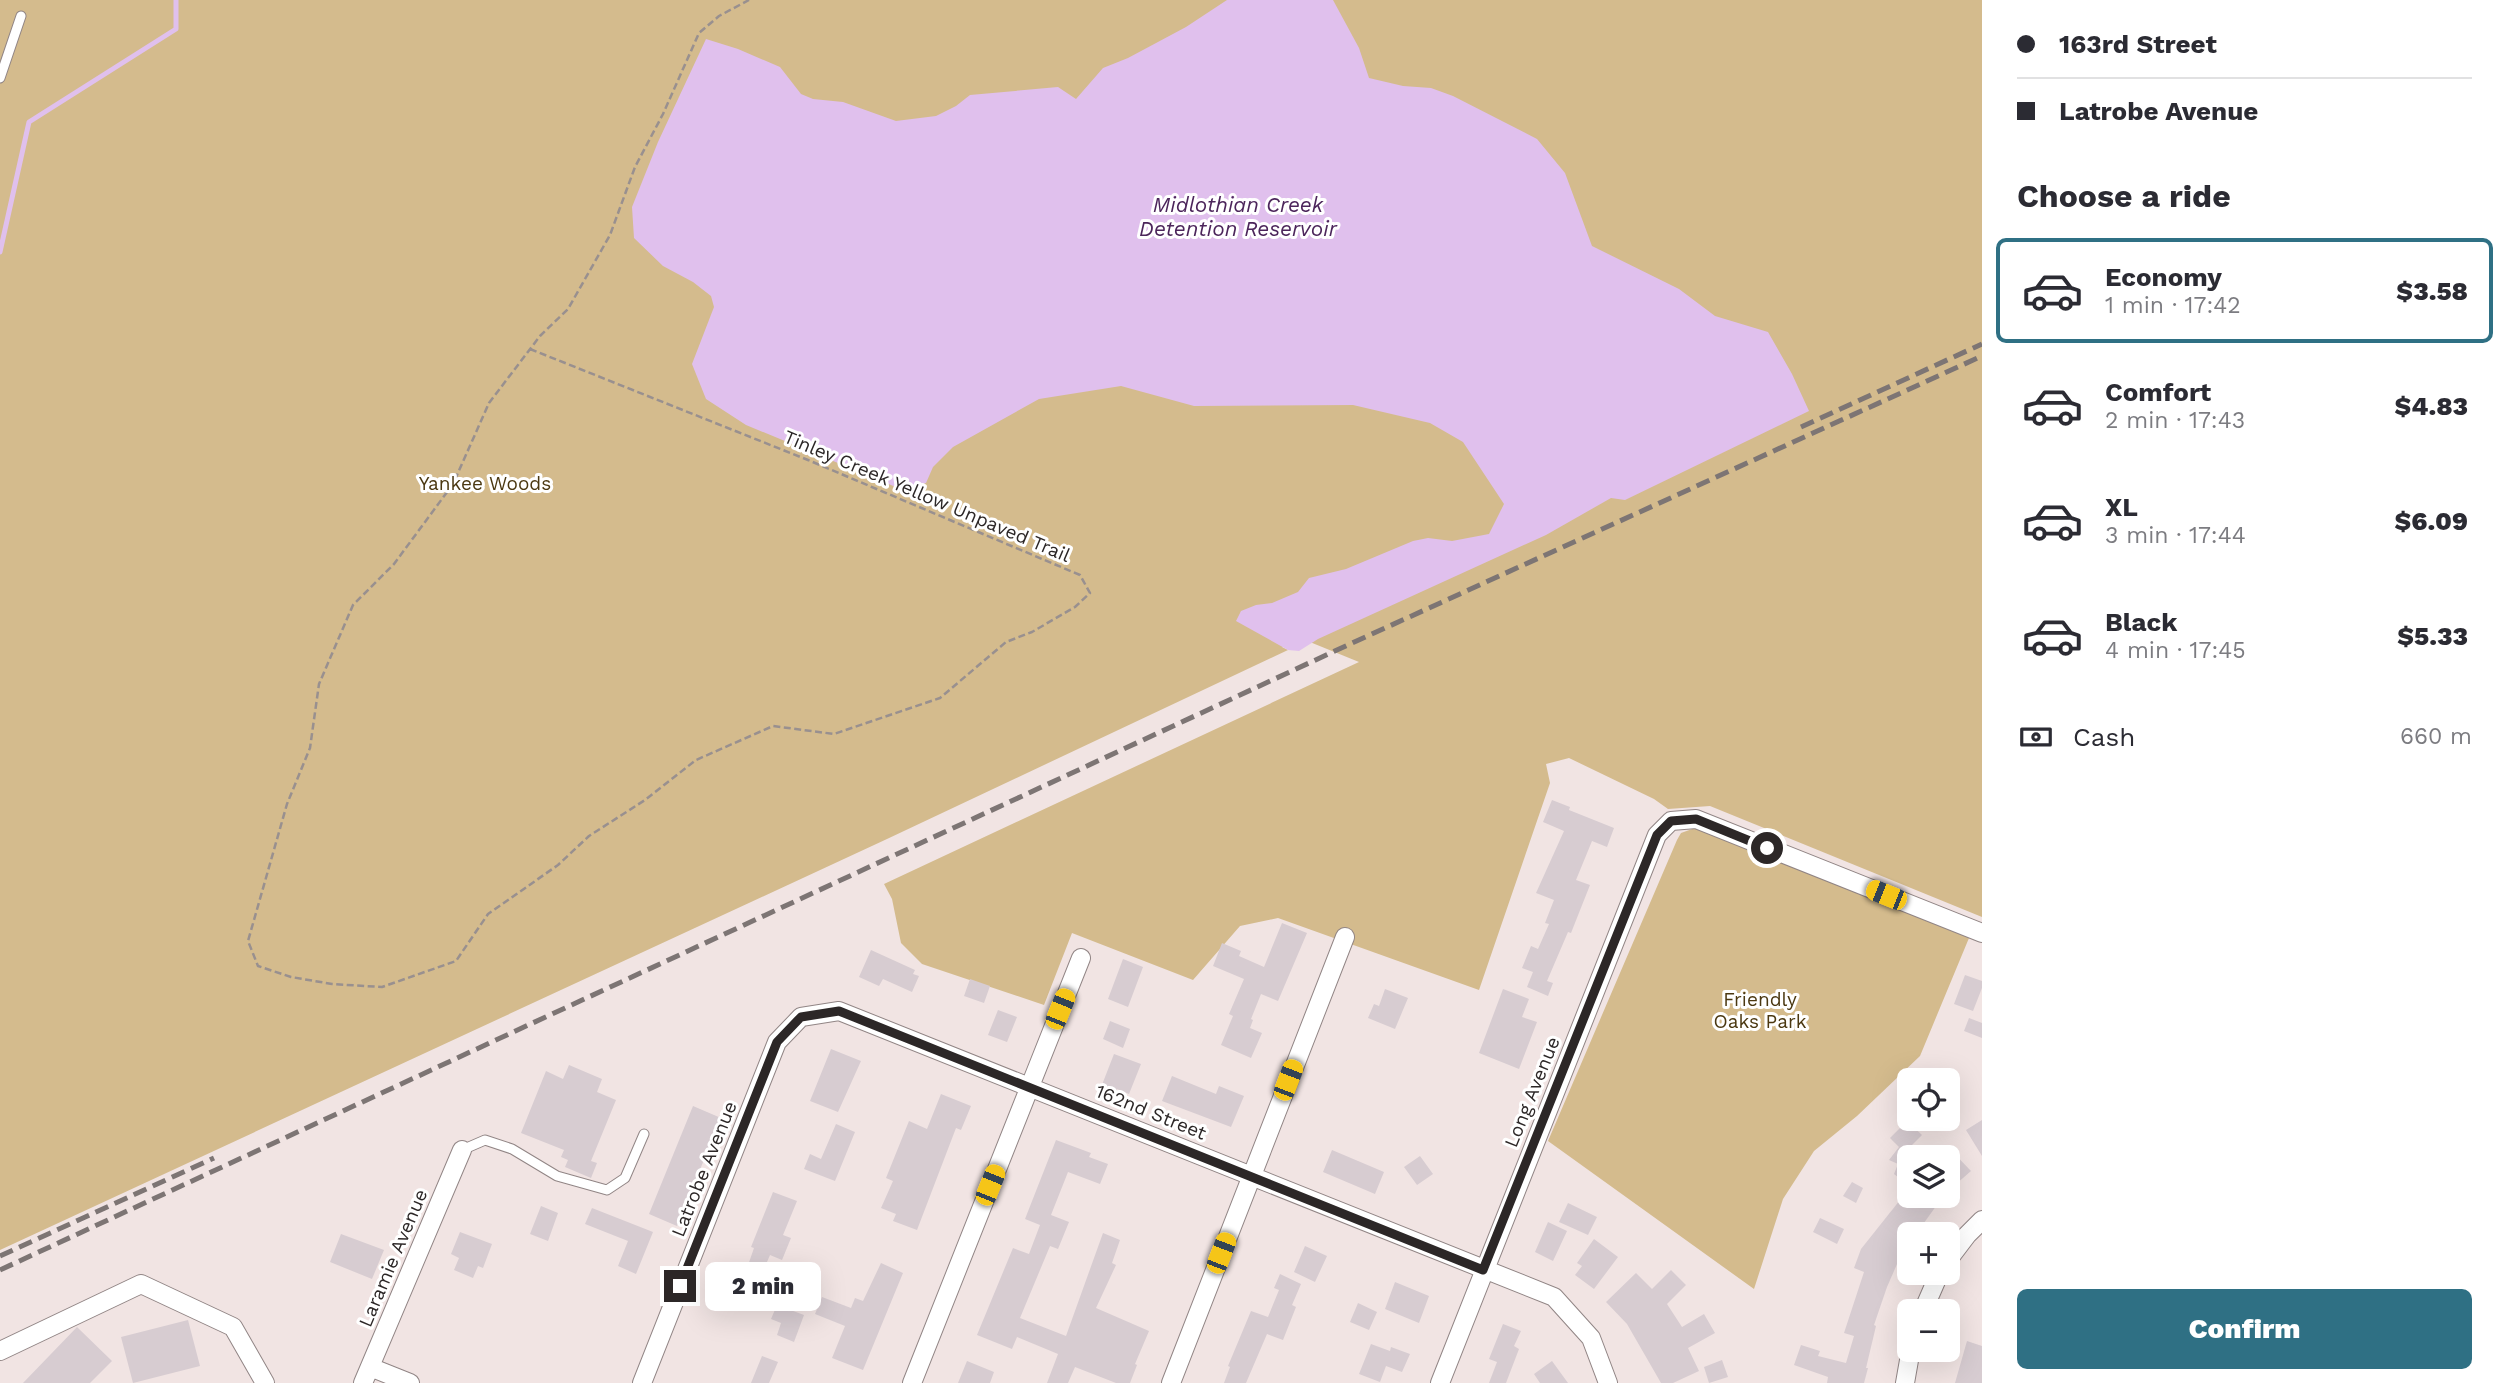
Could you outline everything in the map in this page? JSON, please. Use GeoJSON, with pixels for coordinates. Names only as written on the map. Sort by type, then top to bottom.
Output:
{"type":"FeatureCollection","features":[{"type":"Feature","properties":{"kind":"street","name":"Long Avenue"},"geometry":{"type":"LineString","coordinates":[[1440,1383],[1657,835],[1671,821],[1696,819],[1982,933]]}},
{"type":"Feature","properties":{"kind":"street"},"geometry":{"type":"LineString","coordinates":[[1171,1383],[1345,936]]}},
{"type":"Feature","properties":{"kind":"street"},"geometry":{"type":"LineString","coordinates":[[912,1383],[1081,958]]}},
{"type":"Feature","properties":{"kind":"street","name":"162nd Street"},"geometry":{"type":"LineString","coordinates":[[801,1017],[839,1011],[1553,1297],[1591,1338],[1608,1383]]}},
{"type":"Feature","properties":{"kind":"street","name":"Latrobe Avenue"},"geometry":{"type":"LineString","coordinates":[[642,1383],[777,1042],[801,1017]]}},
{"type":"Feature","properties":{"kind":"street","name":"Laramie Avenue"},"geometry":{"type":"LineString","coordinates":[[366,1375],[462,1150]]}},
{"type":"Feature","properties":{"kind":"street"},"geometry":{"type":"LineString","coordinates":[[1960,1244],[1982,1220]]}},
{"type":"Feature","properties":{"kind":"street"},"geometry":{"type":"LineString","coordinates":[[0,1351],[141,1284],[233,1327],[265,1383]]}},
{"type":"Feature","properties":{"kind":"street"},"geometry":{"type":"LineString","coordinates":[[1905,1383],[1909,1362]]}},
{"type":"Feature","properties":{"kind":"street"},"geometry":{"type":"LineString","coordinates":[[366,1375],[410,1383]]}},
{"type":"Feature","properties":{"kind":"lane"},"geometry":{"type":"LineString","coordinates":[[0,78],[21,16]]}},
{"type":"Feature","properties":{"kind":"lane"},"geometry":{"type":"LineString","coordinates":[[462,1150],[485,1140],[512,1149],[557,1176],[607,1190],[625,1178],[644,1134]]}},
{"type":"Feature","properties":{"kind":"path","name":"Tinley Creek Yellow Unpaved Trail"},"geometry":{"type":"LineString","coordinates":[[530,349],[808,460],[1080,575],[1090,593],[1075,607],[1032,632],[1006,642],[940,698],[834,734],[773,726],[696,760],[645,800],[590,836],[558,865],[488,914],[456,961],[382,987],[291,978],[258,966],[248,941],[287,804],[310,748],[319,684],[352,605],[394,564],[453,484],[489,403],[530,349],[540,336],[568,309],[610,235],[635,167],[663,114],[699,33],[719,16],[748,0]]}},
{"type":"Feature","properties":{"kind":"green space","name":"Yankee Woods"},"geometry":{"type":"Polygon","coordinates":[[[0,0],[1982,0],[1982,917],[1710,806],[1668,809],[1654,799],[1569,758],[1546,764],[1550,783],[1479,990],[1278,918],[1240,926],[1193,980],[1072,933],[1044,1005],[922,964],[901,943],[892,899],[884,884],[1359,662],[1300,638],[1282,647],[1288,650],[887,839],[0,1250],[0,0]]]}},
{"type":"Feature","properties":{"kind":"green space","name":"Friendly Oaks Park"},"geometry":{"type":"Polygon","coordinates":[[[1695,828],[1969,938],[1920,1056],[1907,1068],[1897,1068],[1897,1078],[1857,1116],[1814,1151],[1783,1199],[1754,1289],[1548,1141],[1681,833],[1695,828]]]}},
{"type":"Feature","properties":{"kind":"water","name":"Midlothian Creek Detention Reservoir"},"geometry":{"type":"Polygon","coordinates":[[[1227,0],[1333,0],[1359,48],[1369,78],[1403,86],[1431,88],[1453,96],[1537,139],[1565,173],[1592,246],[1679,289],[1715,316],[1768,332],[1809,411],[1625,500],[1611,498],[1546,535],[1318,639],[1299,651],[1288,650],[1236,621],[1241,611],[1272,603],[1298,592],[1309,578],[1346,569],[1413,541],[1428,538],[1452,541],[1489,534],[1504,504],[1463,442],[1430,423],[1353,405],[1194,406],[1121,386],[1039,399],[953,447],[933,467],[926,483],[903,490],[746,425],[706,399],[692,364],[714,307],[711,296],[693,282],[663,266],[634,238],[632,207],[658,142],[706,39],[780,67],[801,94],[813,99],[843,102],[896,121],[936,116],[970,95],[1058,87],[1076,99],[1103,68],[1128,58],[1186,27],[1227,0]]]}},
{"type":"Feature","properties":{"kind":"building"},"geometry":{"type":"Polygon","coordinates":[[[1552,800],[1570,807],[1569,810],[1614,828],[1607,847],[1592,841],[1576,880],[1590,885],[1571,933],[1568,932],[1547,981],[1553,983],[1548,996],[1527,987],[1533,972],[1522,968],[1531,946],[1538,949],[1549,924],[1545,923],[1554,900],[1536,893],[1564,831],[1543,822],[1552,800]]]}},
{"type":"Feature","properties":{"kind":"building"},"geometry":{"type":"Polygon","coordinates":[[[1282,923],[1307,933],[1278,1001],[1261,994],[1250,1028],[1262,1033],[1251,1058],[1221,1045],[1233,1016],[1229,1014],[1244,979],[1213,966],[1222,943],[1241,951],[1239,956],[1264,967],[1282,923]]]}},
{"type":"Feature","properties":{"kind":"building"},"geometry":{"type":"Polygon","coordinates":[[[871,950],[915,970],[913,974],[919,976],[912,992],[883,979],[879,986],[859,977],[871,950]]]}},
{"type":"Feature","properties":{"kind":"building"},"geometry":{"type":"Polygon","coordinates":[[[1123,959],[1143,967],[1128,1007],[1108,999],[1123,959]]]}},
{"type":"Feature","properties":{"kind":"building"},"geometry":{"type":"Polygon","coordinates":[[[1965,975],[1982,981],[1973,1011],[1954,1004],[1965,975]]]}},
{"type":"Feature","properties":{"kind":"building"},"geometry":{"type":"Polygon","coordinates":[[[970,979],[990,986],[984,1003],[964,996],[970,979]]]}},
{"type":"Feature","properties":{"kind":"building"},"geometry":{"type":"Polygon","coordinates":[[[1385,989],[1408,998],[1395,1029],[1368,1018],[1374,1004],[1379,1006],[1385,989]]]}},
{"type":"Feature","properties":{"kind":"building"},"geometry":{"type":"Polygon","coordinates":[[[1503,989],[1529,999],[1522,1017],[1537,1022],[1519,1069],[1479,1053],[1503,989]]]}},
{"type":"Feature","properties":{"kind":"building"},"geometry":{"type":"Polygon","coordinates":[[[998,1010],[1017,1017],[1007,1042],[988,1035],[998,1010]]]}},
{"type":"Feature","properties":{"kind":"building"},"geometry":{"type":"Polygon","coordinates":[[[1969,1018],[1982,1023],[1982,1038],[1964,1031],[1969,1018]]]}},
{"type":"Feature","properties":{"kind":"building"},"geometry":{"type":"Polygon","coordinates":[[[1110,1021],[1130,1029],[1123,1048],[1103,1039],[1110,1021]]]}},
{"type":"Feature","properties":{"kind":"building"},"geometry":{"type":"Polygon","coordinates":[[[831,1049],[861,1061],[838,1112],[810,1101],[831,1049]]]}},
{"type":"Feature","properties":{"kind":"building"},"geometry":{"type":"Polygon","coordinates":[[[1114,1054],[1141,1064],[1129,1094],[1117,1089],[1112,1100],[1098,1095],[1114,1054]]]}},
{"type":"Feature","properties":{"kind":"building"},"geometry":{"type":"Polygon","coordinates":[[[569,1065],[602,1079],[597,1092],[616,1100],[591,1161],[597,1163],[591,1178],[565,1167],[568,1160],[561,1157],[564,1150],[521,1133],[546,1071],[563,1079],[569,1065]]]}},
{"type":"Feature","properties":{"kind":"building"},"geometry":{"type":"Polygon","coordinates":[[[1172,1076],[1216,1094],[1219,1086],[1244,1096],[1231,1127],[1162,1101],[1172,1076]]]}},
{"type":"Feature","properties":{"kind":"building"},"geometry":{"type":"Polygon","coordinates":[[[941,1094],[971,1106],[961,1130],[956,1128],[917,1230],[893,1221],[896,1214],[881,1208],[893,1181],[886,1178],[909,1121],[927,1129],[941,1094]]]}},
{"type":"Feature","properties":{"kind":"building"},"geometry":{"type":"Polygon","coordinates":[[[693,1106],[721,1118],[677,1226],[649,1214],[693,1106]]]}},
{"type":"Feature","properties":{"kind":"building"},"geometry":{"type":"Polygon","coordinates":[[[1982,1120],[1982,1156],[1966,1130],[1982,1120]]]}},
{"type":"Feature","properties":{"kind":"building"},"geometry":{"type":"Polygon","coordinates":[[[836,1124],[855,1132],[835,1181],[804,1169],[810,1154],[821,1159],[836,1124]]]}},
{"type":"Feature","properties":{"kind":"building"},"geometry":{"type":"Polygon","coordinates":[[[1897,1131],[1918,1131],[1922,1135],[1912,1145],[1897,1145],[1890,1138],[1897,1131]]]}},
{"type":"Feature","properties":{"kind":"building"},"geometry":{"type":"Polygon","coordinates":[[[1056,1140],[1091,1153],[1089,1157],[1108,1164],[1100,1184],[1068,1172],[1051,1215],[1069,1222],[1058,1249],[1050,1246],[1020,1318],[1066,1336],[1103,1233],[1120,1240],[1112,1263],[1116,1265],[1096,1308],[1149,1331],[1130,1383],[1116,1383],[1075,1367],[1068,1383],[1047,1383],[1058,1354],[1017,1337],[1012,1349],[977,1335],[1013,1248],[1029,1254],[1040,1225],[1025,1219],[1056,1140]]]}},
{"type":"Feature","properties":{"kind":"building"},"geometry":{"type":"Polygon","coordinates":[[[1332,1150],[1384,1172],[1375,1194],[1323,1172],[1332,1150]]]}},
{"type":"Feature","properties":{"kind":"building"},"geometry":{"type":"Polygon","coordinates":[[[1897,1150],[1897,1164],[1889,1160],[1897,1150]]]}},
{"type":"Feature","properties":{"kind":"building"},"geometry":{"type":"Polygon","coordinates":[[[1420,1156],[1433,1174],[1417,1185],[1404,1167],[1420,1156]]]}},
{"type":"Feature","properties":{"kind":"building"},"geometry":{"type":"Polygon","coordinates":[[[1960,1160],[1971,1171],[1960,1181],[1960,1160]]]}},
{"type":"Feature","properties":{"kind":"building"},"geometry":{"type":"Polygon","coordinates":[[[1852,1182],[1863,1188],[1856,1203],[1843,1196],[1852,1182]]]}},
{"type":"Feature","properties":{"kind":"building"},"geometry":{"type":"Polygon","coordinates":[[[773,1192],[797,1201],[783,1235],[791,1238],[782,1260],[770,1255],[761,1276],[746,1271],[754,1248],[751,1247],[773,1192]]]}},
{"type":"Feature","properties":{"kind":"building"},"geometry":{"type":"Polygon","coordinates":[[[1568,1203],[1597,1217],[1588,1235],[1559,1222],[1568,1203]]]}},
{"type":"Feature","properties":{"kind":"building"},"geometry":{"type":"Polygon","coordinates":[[[1897,1204],[1897,1208],[1935,1208],[1925,1222],[1897,1222],[1897,1264],[1874,1325],[1876,1326],[1864,1383],[1827,1383],[1828,1377],[1794,1365],[1801,1345],[1820,1351],[1818,1356],[1846,1363],[1854,1336],[1844,1333],[1864,1272],[1854,1268],[1861,1249],[1897,1204]]]}},
{"type":"Feature","properties":{"kind":"building"},"geometry":{"type":"Polygon","coordinates":[[[541,1206],[558,1213],[548,1241],[530,1234],[541,1206]]]}},
{"type":"Feature","properties":{"kind":"building"},"geometry":{"type":"Polygon","coordinates":[[[592,1208],[653,1232],[636,1274],[618,1266],[628,1241],[585,1224],[592,1208]]]}},
{"type":"Feature","properties":{"kind":"building"},"geometry":{"type":"Polygon","coordinates":[[[1820,1218],[1844,1229],[1837,1244],[1813,1232],[1820,1218]]]}},
{"type":"Feature","properties":{"kind":"building"},"geometry":{"type":"Polygon","coordinates":[[[1548,1222],[1567,1231],[1553,1261],[1535,1252],[1548,1222]]]}},
{"type":"Feature","properties":{"kind":"building"},"geometry":{"type":"Polygon","coordinates":[[[460,1232],[492,1244],[483,1268],[478,1266],[473,1278],[454,1270],[459,1258],[451,1254],[460,1232]]]}},
{"type":"Feature","properties":{"kind":"building"},"geometry":{"type":"Polygon","coordinates":[[[341,1234],[384,1250],[372,1279],[330,1262],[341,1234]]]}},
{"type":"Feature","properties":{"kind":"building"},"geometry":{"type":"Polygon","coordinates":[[[1594,1239],[1618,1257],[1594,1289],[1575,1275],[1582,1266],[1577,1263],[1594,1239]]]}},
{"type":"Feature","properties":{"kind":"building"},"geometry":{"type":"Polygon","coordinates":[[[1305,1246],[1327,1256],[1315,1282],[1294,1272],[1305,1246]]]}},
{"type":"Feature","properties":{"kind":"building"},"geometry":{"type":"Polygon","coordinates":[[[881,1263],[903,1273],[863,1370],[832,1358],[845,1326],[815,1314],[822,1297],[851,1308],[855,1298],[863,1301],[881,1263]]]}},
{"type":"Feature","properties":{"kind":"building"},"geometry":{"type":"Polygon","coordinates":[[[1671,1270],[1686,1285],[1667,1304],[1682,1327],[1704,1314],[1715,1333],[1688,1348],[1699,1371],[1673,1383],[1661,1383],[1627,1324],[1606,1302],[1636,1273],[1652,1289],[1671,1270]]]}},
{"type":"Feature","properties":{"kind":"building"},"geometry":{"type":"Polygon","coordinates":[[[1280,1274],[1301,1284],[1292,1305],[1296,1307],[1283,1340],[1267,1334],[1246,1383],[1224,1383],[1230,1367],[1228,1366],[1251,1311],[1268,1317],[1279,1290],[1274,1288],[1280,1274]]]}},
{"type":"Feature","properties":{"kind":"building"},"geometry":{"type":"Polygon","coordinates":[[[1395,1282],[1429,1296],[1419,1323],[1385,1309],[1395,1282]]]}},
{"type":"Feature","properties":{"kind":"building"},"geometry":{"type":"Polygon","coordinates":[[[1358,1303],[1377,1312],[1369,1330],[1350,1322],[1358,1303]]]}},
{"type":"Feature","properties":{"kind":"building"},"geometry":{"type":"Polygon","coordinates":[[[777,1305],[804,1315],[794,1342],[777,1335],[781,1323],[771,1319],[777,1305]]]}},
{"type":"Feature","properties":{"kind":"building"},"geometry":{"type":"Polygon","coordinates":[[[188,1320],[200,1366],[133,1383],[121,1337],[188,1320]]]}},
{"type":"Feature","properties":{"kind":"building"},"geometry":{"type":"Polygon","coordinates":[[[1503,1324],[1521,1331],[1514,1346],[1519,1349],[1506,1383],[1489,1383],[1497,1362],[1489,1359],[1503,1324]]]}},
{"type":"Feature","properties":{"kind":"building"},"geometry":{"type":"Polygon","coordinates":[[[77,1327],[112,1361],[90,1383],[23,1383],[77,1327]]]}},
{"type":"Feature","properties":{"kind":"building"},"geometry":{"type":"Polygon","coordinates":[[[1967,1341],[1982,1346],[1982,1383],[1955,1383],[1967,1341]]]}},
{"type":"Feature","properties":{"kind":"building"},"geometry":{"type":"Polygon","coordinates":[[[1371,1344],[1410,1354],[1402,1372],[1386,1366],[1380,1382],[1359,1374],[1371,1344]]]}},
{"type":"Feature","properties":{"kind":"building"},"geometry":{"type":"Polygon","coordinates":[[[762,1356],[778,1362],[769,1383],[751,1383],[762,1356]]]}},
{"type":"Feature","properties":{"kind":"building"},"geometry":{"type":"Polygon","coordinates":[[[1722,1360],[1728,1377],[1709,1383],[1704,1367],[1722,1360]]]}},
{"type":"Feature","properties":{"kind":"building"},"geometry":{"type":"Polygon","coordinates":[[[967,1361],[994,1372],[990,1383],[958,1383],[967,1361]]]}},
{"type":"Feature","properties":{"kind":"building"},"geometry":{"type":"Polygon","coordinates":[[[1552,1361],[1568,1383],[1540,1383],[1534,1374],[1552,1361]]]}},
{"type":"Feature","properties":{"kind":"waterway"},"geometry":{"type":"LineString","coordinates":[[0,252],[29,122],[176,29],[176,0]]}},
{"type":"Feature","properties":{"kind":"railway"},"geometry":{"type":"LineString","coordinates":[[1801,427],[1982,344]]}},
{"type":"Feature","properties":{"kind":"railway"},"geometry":{"type":"LineString","coordinates":[[0,1270],[1350,644],[1982,356]]}},
{"type":"Feature","properties":{"kind":"railway"},"geometry":{"type":"LineString","coordinates":[[0,1256],[214,1158]]}},
{"type":"Feature","properties":{"kind":"route"},"geometry":{"type":"LineString","coordinates":[[680,1286],[777,1042],[801,1017],[839,1011],[1483,1270],[1657,835],[1671,821],[1696,819],[1767,848]]}}]}
